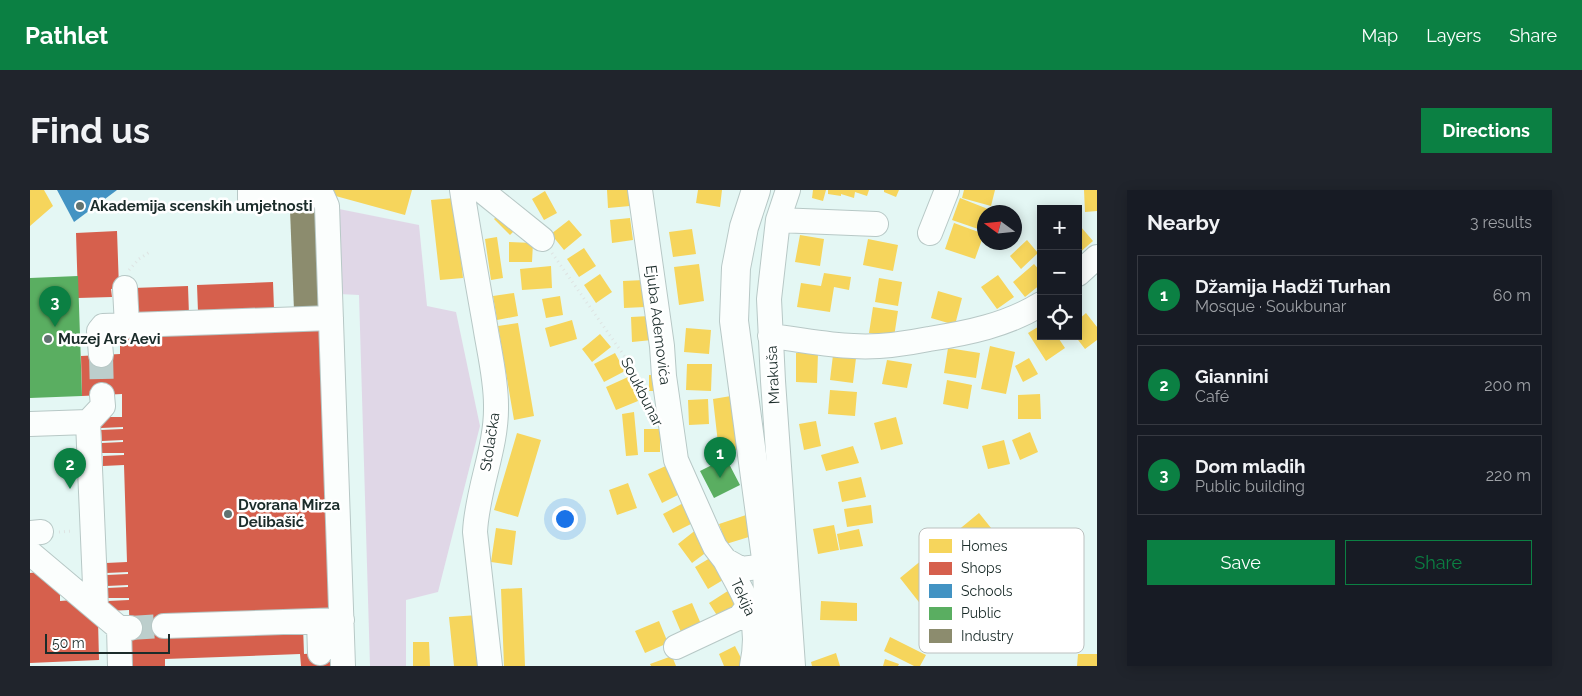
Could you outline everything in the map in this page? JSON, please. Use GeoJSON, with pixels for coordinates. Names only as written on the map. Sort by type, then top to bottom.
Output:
{"type":"FeatureCollection","features":[{"type":"Feature","properties":{"kind":"main road"},"geometry":{"type":"LineString","coordinates":[[756,190],[744,227],[736,268],[734,320],[777,650]]}},
{"type":"Feature","properties":{"kind":"street"},"geometry":{"type":"LineString","coordinates":[[250,190],[250,199],[315,195],[323,198],[327,206],[332,341],[330,620],[343,666]]}},
{"type":"Feature","properties":{"kind":"street","name":"Stolačka"},"geometry":{"type":"LineString","coordinates":[[462,190],[493,372],[496,404],[496,422],[476,512],[475,532],[490,666]]}},
{"type":"Feature","properties":{"kind":"street"},"geometry":{"type":"LineString","coordinates":[[481,190],[542,239]]}},
{"type":"Feature","properties":{"kind":"street","name":"Ejuba Ademovića"},"geometry":{"type":"LineString","coordinates":[[640,190],[676,460],[715,547],[724,560]]}},
{"type":"Feature","properties":{"kind":"street"},"geometry":{"type":"LineString","coordinates":[[770,336],[769,299],[771,274],[778,220],[788,190]]}},
{"type":"Feature","properties":{"kind":"street"},"geometry":{"type":"LineString","coordinates":[[930,233],[947,190]]}},
{"type":"Feature","properties":{"kind":"street"},"geometry":{"type":"LineString","coordinates":[[778,220],[876,224]]}},
{"type":"Feature","properties":{"kind":"street"},"geometry":{"type":"LineString","coordinates":[[1082,270],[1097,257]]}},
{"type":"Feature","properties":{"kind":"street"},"geometry":{"type":"LineString","coordinates":[[736,268],[771,274]]}},
{"type":"Feature","properties":{"kind":"street"},"geometry":{"type":"LineString","coordinates":[[125,281],[126,326]]}},
{"type":"Feature","properties":{"kind":"street","name":"Mrakuša"},"geometry":{"type":"LineString","coordinates":[[777,650],[770,336],[855,347],[881,346],[973,331],[1016,317],[1037,306]]}},
{"type":"Feature","properties":{"kind":"street"},"geometry":{"type":"LineString","coordinates":[[101,355],[99,331],[101,326],[331,318]]}},
{"type":"Feature","properties":{"kind":"street"},"geometry":{"type":"LineString","coordinates":[[332,341],[345,359],[356,666]]}},
{"type":"Feature","properties":{"kind":"street"},"geometry":{"type":"LineString","coordinates":[[30,424],[88,422],[103,406],[102,395]]}},
{"type":"Feature","properties":{"kind":"street"},"geometry":{"type":"LineString","coordinates":[[88,422],[96,608]]}},
{"type":"Feature","properties":{"kind":"street"},"geometry":{"type":"LineString","coordinates":[[34,539],[96,608],[124,628],[120,666]]}},
{"type":"Feature","properties":{"kind":"street"},"geometry":{"type":"LineString","coordinates":[[724,560],[742,569],[767,566]]}},
{"type":"Feature","properties":{"kind":"street","name":"Tekija"},"geometry":{"type":"LineString","coordinates":[[724,560],[749,605],[755,625],[755,650],[752,666]]}},
{"type":"Feature","properties":{"kind":"street"},"geometry":{"type":"LineString","coordinates":[[676,647],[740,617],[749,605]]}},
{"type":"Feature","properties":{"kind":"street"},"geometry":{"type":"LineString","coordinates":[[164,626],[330,620]]}},
{"type":"Feature","properties":{"kind":"street"},"geometry":{"type":"LineString","coordinates":[[320,653],[330,620]]}},
{"type":"Feature","properties":{"kind":"street"},"geometry":{"type":"LineString","coordinates":[[777,650],[793,666]]}},
{"type":"Feature","properties":{"kind":"path","name":"Soukbunar"},"geometry":{"type":"LineString","coordinates":[[542,239],[630,364],[647,399]]}},
{"type":"Feature","properties":{"kind":"path"},"geometry":{"type":"LineString","coordinates":[[125,281],[139,259],[151,250]]}},
{"type":"Feature","properties":{"kind":"shaded area"},"geometry":{"type":"Polygon","coordinates":[[[339,209],[419,225],[427,306],[456,312],[480,426],[438,592],[406,600],[406,666],[370,666],[359,295],[339,294],[339,209]]]}},
{"type":"Feature","properties":{"kind":"building: Homes"},"geometry":{"type":"Polygon","coordinates":[[[30,190],[44,190],[53,206],[30,226],[30,190]]]}},
{"type":"Feature","properties":{"kind":"building: Homes"},"geometry":{"type":"Polygon","coordinates":[[[333,190],[412,190],[405,215],[332,195],[333,190]]]}},
{"type":"Feature","properties":{"kind":"building: Homes"},"geometry":{"type":"Polygon","coordinates":[[[607,190],[629,190],[630,206],[608,208],[607,190]]]}},
{"type":"Feature","properties":{"kind":"building: Homes"},"geometry":{"type":"Polygon","coordinates":[[[698,190],[722,190],[720,207],[696,203],[698,190]]]}},
{"type":"Feature","properties":{"kind":"building: Homes"},"geometry":{"type":"Polygon","coordinates":[[[813,190],[826,190],[823,201],[812,198],[813,190]]]}},
{"type":"Feature","properties":{"kind":"building: Homes"},"geometry":{"type":"Polygon","coordinates":[[[828,190],[869,190],[867,196],[855,192],[854,198],[841,194],[841,196],[828,194],[828,190]]]}},
{"type":"Feature","properties":{"kind":"building: Homes"},"geometry":{"type":"Polygon","coordinates":[[[884,190],[899,190],[896,197],[884,192],[884,190]]]}},
{"type":"Feature","properties":{"kind":"building: Homes"},"geometry":{"type":"Polygon","coordinates":[[[964,190],[995,190],[991,205],[962,198],[964,190]]]}},
{"type":"Feature","properties":{"kind":"building: Homes"},"geometry":{"type":"Polygon","coordinates":[[[1084,190],[1097,190],[1097,211],[1085,212],[1084,190]]]}},
{"type":"Feature","properties":{"kind":"building: Homes"},"geometry":{"type":"Polygon","coordinates":[[[545,191],[557,213],[544,220],[532,199],[545,191]]]}},
{"type":"Feature","properties":{"kind":"building: Homes"},"geometry":{"type":"Polygon","coordinates":[[[455,198],[463,278],[440,280],[431,200],[455,198]]]}},
{"type":"Feature","properties":{"kind":"building: Homes"},"geometry":{"type":"Polygon","coordinates":[[[960,198],[978,205],[977,229],[952,220],[960,198]]]}},
{"type":"Feature","properties":{"kind":"building: Homes"},"geometry":{"type":"Polygon","coordinates":[[[502,211],[518,227],[510,235],[494,219],[502,211]]]}},
{"type":"Feature","properties":{"kind":"building: Homes"},"geometry":{"type":"Polygon","coordinates":[[[630,218],[633,240],[612,243],[610,220],[630,218]]]}},
{"type":"Feature","properties":{"kind":"building: Homes"},"geometry":{"type":"Polygon","coordinates":[[[569,220],[582,235],[564,250],[551,234],[569,220]]]}},
{"type":"Feature","properties":{"kind":"building: Homes"},"geometry":{"type":"Polygon","coordinates":[[[954,223],[977,231],[978,250],[975,259],[945,249],[954,223]]]}},
{"type":"Feature","properties":{"kind":"building: Homes"},"geometry":{"type":"Polygon","coordinates":[[[1082,228],[1093,241],[1082,251],[1082,228]]]}},
{"type":"Feature","properties":{"kind":"building: Homes"},"geometry":{"type":"Polygon","coordinates":[[[692,229],[696,254],[673,257],[669,232],[692,229]]]}},
{"type":"Feature","properties":{"kind":"building: Homes"},"geometry":{"type":"Polygon","coordinates":[[[800,235],[824,239],[820,266],[795,262],[800,235]]]}},
{"type":"Feature","properties":{"kind":"building: Homes"},"geometry":{"type":"Polygon","coordinates":[[[497,237],[503,278],[491,280],[485,239],[497,237]]]}},
{"type":"Feature","properties":{"kind":"building: Homes"},"geometry":{"type":"Polygon","coordinates":[[[868,239],[898,245],[893,271],[863,265],[868,239]]]}},
{"type":"Feature","properties":{"kind":"building: Homes"},"geometry":{"type":"Polygon","coordinates":[[[1027,240],[1037,254],[1021,269],[1010,256],[1016,250],[1022,250],[1022,245],[1027,240]]]}},
{"type":"Feature","properties":{"kind":"building: Homes"},"geometry":{"type":"Polygon","coordinates":[[[509,242],[533,243],[532,262],[509,262],[509,242]]]}},
{"type":"Feature","properties":{"kind":"building: Homes"},"geometry":{"type":"Polygon","coordinates":[[[584,248],[596,266],[579,277],[567,259],[584,248]]]}},
{"type":"Feature","properties":{"kind":"building: Homes"},"geometry":{"type":"Polygon","coordinates":[[[699,264],[704,301],[679,305],[674,267],[699,264]]]}},
{"type":"Feature","properties":{"kind":"building: Homes"},"geometry":{"type":"Polygon","coordinates":[[[1034,264],[1037,267],[1037,287],[1025,297],[1013,282],[1034,264]]]}},
{"type":"Feature","properties":{"kind":"building: Homes"},"geometry":{"type":"Polygon","coordinates":[[[551,266],[552,288],[522,290],[520,269],[551,266]]]}},
{"type":"Feature","properties":{"kind":"building: Homes"},"geometry":{"type":"Polygon","coordinates":[[[824,273],[851,277],[849,290],[834,287],[830,312],[797,307],[801,283],[821,286],[824,273]]]}},
{"type":"Feature","properties":{"kind":"building: Homes"},"geometry":{"type":"Polygon","coordinates":[[[600,274],[612,292],[596,303],[584,285],[600,274]]]}},
{"type":"Feature","properties":{"kind":"building: Homes"},"geometry":{"type":"Polygon","coordinates":[[[998,275],[1014,297],[997,309],[981,287],[998,275]]]}},
{"type":"Feature","properties":{"kind":"building: Homes"},"geometry":{"type":"Polygon","coordinates":[[[879,278],[902,282],[898,306],[875,302],[879,278]]]}},
{"type":"Feature","properties":{"kind":"building: Homes"},"geometry":{"type":"Polygon","coordinates":[[[644,280],[645,307],[624,308],[623,281],[644,280]]]}},
{"type":"Feature","properties":{"kind":"building: Homes"},"geometry":{"type":"Polygon","coordinates":[[[938,291],[962,298],[955,325],[931,318],[938,291]]]}},
{"type":"Feature","properties":{"kind":"building: Homes"},"geometry":{"type":"Polygon","coordinates":[[[514,293],[518,316],[497,320],[493,296],[514,293]]]}},
{"type":"Feature","properties":{"kind":"building: Homes"},"geometry":{"type":"Polygon","coordinates":[[[560,296],[563,315],[546,318],[542,299],[560,296]]]}},
{"type":"Feature","properties":{"kind":"building: Homes"},"geometry":{"type":"Polygon","coordinates":[[[873,307],[898,311],[894,337],[869,333],[873,307]]]}},
{"type":"Feature","properties":{"kind":"building: Homes"},"geometry":{"type":"Polygon","coordinates":[[[1086,313],[1097,327],[1097,340],[1085,349],[1078,340],[1082,340],[1082,316],[1086,313]]]}},
{"type":"Feature","properties":{"kind":"building: Homes"},"geometry":{"type":"Polygon","coordinates":[[[650,316],[652,340],[632,342],[631,317],[650,316]]]}},
{"type":"Feature","properties":{"kind":"building: Homes"},"geometry":{"type":"Polygon","coordinates":[[[572,320],[577,339],[550,347],[545,328],[572,320]]]}},
{"type":"Feature","properties":{"kind":"building: Homes"},"geometry":{"type":"Polygon","coordinates":[[[518,323],[534,416],[514,420],[498,326],[518,323]]]}},
{"type":"Feature","properties":{"kind":"building: Homes"},"geometry":{"type":"Polygon","coordinates":[[[1037,327],[1037,340],[1060,340],[1065,348],[1046,361],[1028,333],[1037,327]]]}},
{"type":"Feature","properties":{"kind":"building: Homes"},"geometry":{"type":"Polygon","coordinates":[[[686,328],[711,330],[709,354],[684,352],[686,328]]]}},
{"type":"Feature","properties":{"kind":"building: Homes"},"geometry":{"type":"Polygon","coordinates":[[[600,334],[611,347],[592,362],[582,349],[600,334]]]}},
{"type":"Feature","properties":{"kind":"building: Homes"},"geometry":{"type":"Polygon","coordinates":[[[990,346],[1015,352],[1006,394],[981,389],[990,346]]]}},
{"type":"Feature","properties":{"kind":"building: Homes"},"geometry":{"type":"Polygon","coordinates":[[[948,348],[980,353],[976,378],[944,373],[948,348]]]}},
{"type":"Feature","properties":{"kind":"building: Homes"},"geometry":{"type":"Polygon","coordinates":[[[615,353],[625,371],[604,382],[594,364],[615,353]]]}},
{"type":"Feature","properties":{"kind":"building: Homes"},"geometry":{"type":"Polygon","coordinates":[[[796,353],[818,353],[817,383],[796,382],[796,353]]]}},
{"type":"Feature","properties":{"kind":"building: Homes"},"geometry":{"type":"Polygon","coordinates":[[[833,355],[856,358],[853,383],[830,380],[833,355]]]}},
{"type":"Feature","properties":{"kind":"building: Homes"},"geometry":{"type":"Polygon","coordinates":[[[1029,358],[1038,374],[1023,382],[1015,366],[1029,358]]]}},
{"type":"Feature","properties":{"kind":"building: Homes"},"geometry":{"type":"Polygon","coordinates":[[[887,360],[912,364],[907,388],[882,384],[887,360]]]}},
{"type":"Feature","properties":{"kind":"building: Homes"},"geometry":{"type":"Polygon","coordinates":[[[687,364],[712,364],[711,391],[686,390],[687,364]]]}},
{"type":"Feature","properties":{"kind":"building: Homes"},"geometry":{"type":"Polygon","coordinates":[[[649,375],[660,375],[660,391],[649,391],[649,375]]]}},
{"type":"Feature","properties":{"kind":"building: Homes"},"geometry":{"type":"Polygon","coordinates":[[[628,377],[638,401],[616,410],[606,387],[628,377]]]}},
{"type":"Feature","properties":{"kind":"building: Homes"},"geometry":{"type":"Polygon","coordinates":[[[947,380],[972,385],[968,409],[943,404],[947,380]]]}},
{"type":"Feature","properties":{"kind":"building: Homes"},"geometry":{"type":"Polygon","coordinates":[[[830,390],[857,392],[855,416],[828,414],[830,390]]]}},
{"type":"Feature","properties":{"kind":"building: Homes"},"geometry":{"type":"Polygon","coordinates":[[[1040,394],[1041,419],[1018,419],[1018,395],[1040,394]]]}},
{"type":"Feature","properties":{"kind":"building: Homes"},"geometry":{"type":"Polygon","coordinates":[[[731,396],[737,450],[719,452],[713,399],[731,396]]]}},
{"type":"Feature","properties":{"kind":"building: Homes"},"geometry":{"type":"Polygon","coordinates":[[[708,399],[709,424],[689,425],[688,400],[708,399]]]}},
{"type":"Feature","properties":{"kind":"building: Homes"},"geometry":{"type":"Polygon","coordinates":[[[634,412],[638,455],[626,456],[622,414],[634,412]]]}},
{"type":"Feature","properties":{"kind":"building: Homes"},"geometry":{"type":"Polygon","coordinates":[[[896,417],[903,444],[881,450],[874,423],[896,417]]]}},
{"type":"Feature","properties":{"kind":"building: Homes"},"geometry":{"type":"Polygon","coordinates":[[[816,421],[821,446],[804,450],[799,424],[816,421]]]}},
{"type":"Feature","properties":{"kind":"building: Homes"},"geometry":{"type":"Polygon","coordinates":[[[644,429],[660,429],[660,452],[644,452],[644,429]]]}},
{"type":"Feature","properties":{"kind":"building: Homes"},"geometry":{"type":"Polygon","coordinates":[[[1030,432],[1038,452],[1020,460],[1012,440],[1030,432]]]}},
{"type":"Feature","properties":{"kind":"building: Homes"},"geometry":{"type":"Polygon","coordinates":[[[517,433],[541,440],[518,517],[494,510],[517,433]]]}},
{"type":"Feature","properties":{"kind":"building: Homes"},"geometry":{"type":"Polygon","coordinates":[[[1004,440],[1010,464],[988,469],[982,446],[1004,440]]]}},
{"type":"Feature","properties":{"kind":"building: Homes"},"geometry":{"type":"Polygon","coordinates":[[[853,446],[859,463],[826,471],[821,455],[853,446]]]}},
{"type":"Feature","properties":{"kind":"building: Homes"},"geometry":{"type":"Polygon","coordinates":[[[668,465],[682,493],[662,503],[648,474],[668,465]]]}},
{"type":"Feature","properties":{"kind":"building: Homes"},"geometry":{"type":"Polygon","coordinates":[[[861,477],[866,497],[842,502],[838,482],[861,477]]]}},
{"type":"Feature","properties":{"kind":"building: Homes"},"geometry":{"type":"Polygon","coordinates":[[[628,483],[637,508],[617,515],[609,490],[628,483]]]}},
{"type":"Feature","properties":{"kind":"building: Homes"},"geometry":{"type":"Polygon","coordinates":[[[687,501],[697,521],[673,533],[663,514],[687,501]]]}},
{"type":"Feature","properties":{"kind":"building: Homes"},"geometry":{"type":"Polygon","coordinates":[[[871,505],[873,523],[847,527],[844,509],[871,505]]]}},
{"type":"Feature","properties":{"kind":"building: Homes"},"geometry":{"type":"Polygon","coordinates":[[[979,513],[991,528],[961,528],[979,513]]]}},
{"type":"Feature","properties":{"kind":"building: Homes"},"geometry":{"type":"Polygon","coordinates":[[[746,515],[752,536],[726,544],[719,524],[746,515]]]}},
{"type":"Feature","properties":{"kind":"building: Homes"},"geometry":{"type":"Polygon","coordinates":[[[834,525],[839,550],[818,554],[813,529],[834,525]]]}},
{"type":"Feature","properties":{"kind":"building: Homes"},"geometry":{"type":"Polygon","coordinates":[[[496,528],[516,531],[512,565],[491,562],[496,528]]]}},
{"type":"Feature","properties":{"kind":"building: Homes"},"geometry":{"type":"Polygon","coordinates":[[[697,529],[712,548],[692,563],[678,544],[697,529]]]}},
{"type":"Feature","properties":{"kind":"building: Homes"},"geometry":{"type":"Polygon","coordinates":[[[859,529],[863,546],[840,550],[837,534],[859,529]]]}},
{"type":"Feature","properties":{"kind":"building: Homes"},"geometry":{"type":"Polygon","coordinates":[[[715,555],[728,577],[708,589],[695,567],[715,555]]]}},
{"type":"Feature","properties":{"kind":"building: Homes"},"geometry":{"type":"Polygon","coordinates":[[[919,562],[919,602],[900,578],[919,562]]]}},
{"type":"Feature","properties":{"kind":"building: Homes"},"geometry":{"type":"Polygon","coordinates":[[[734,587],[745,604],[720,620],[709,603],[734,587]]]}},
{"type":"Feature","properties":{"kind":"building: Homes"},"geometry":{"type":"Polygon","coordinates":[[[522,588],[525,666],[504,666],[501,589],[522,588]]]}},
{"type":"Feature","properties":{"kind":"building: Homes"},"geometry":{"type":"Polygon","coordinates":[[[821,601],[857,603],[857,621],[820,620],[821,601]]]}},
{"type":"Feature","properties":{"kind":"building: Homes"},"geometry":{"type":"Polygon","coordinates":[[[692,603],[701,624],[681,632],[672,611],[692,603]]]}},
{"type":"Feature","properties":{"kind":"building: Homes"},"geometry":{"type":"Polygon","coordinates":[[[478,615],[482,666],[454,666],[449,617],[478,615]]]}},
{"type":"Feature","properties":{"kind":"building: Homes"},"geometry":{"type":"Polygon","coordinates":[[[659,621],[668,643],[645,653],[635,631],[659,621]]]}},
{"type":"Feature","properties":{"kind":"building: Homes"},"geometry":{"type":"Polygon","coordinates":[[[890,637],[926,655],[920,666],[914,666],[884,651],[890,637]]]}},
{"type":"Feature","properties":{"kind":"building: Homes"},"geometry":{"type":"Polygon","coordinates":[[[413,642],[429,642],[430,666],[413,666],[413,642]]]}},
{"type":"Feature","properties":{"kind":"building: Homes"},"geometry":{"type":"Polygon","coordinates":[[[735,646],[745,666],[724,666],[719,654],[735,646]]]}},
{"type":"Feature","properties":{"kind":"building: Homes"},"geometry":{"type":"Polygon","coordinates":[[[836,653],[840,666],[812,666],[811,662],[836,653]]]}},
{"type":"Feature","properties":{"kind":"building: Homes"},"geometry":{"type":"Polygon","coordinates":[[[1078,654],[1097,654],[1097,666],[1077,666],[1078,654]]]}},
{"type":"Feature","properties":{"kind":"building: Homes"},"geometry":{"type":"Polygon","coordinates":[[[672,656],[676,666],[651,666],[650,664],[672,656]]]}},
{"type":"Feature","properties":{"kind":"building: Homes"},"geometry":{"type":"Polygon","coordinates":[[[885,659],[899,664],[898,666],[883,666],[885,659]]]}},
{"type":"Feature","properties":{"kind":"building: Shops"},"geometry":{"type":"Polygon","coordinates":[[[117,231],[119,288],[111,289],[112,297],[78,298],[76,233],[117,231]]]}},
{"type":"Feature","properties":{"kind":"building: Shops"},"geometry":{"type":"Polygon","coordinates":[[[273,282],[274,309],[198,312],[197,285],[273,282]]]}},
{"type":"Feature","properties":{"kind":"building: Shops"},"geometry":{"type":"Polygon","coordinates":[[[188,286],[189,315],[134,317],[133,288],[188,286]]]}},
{"type":"Feature","properties":{"kind":"building: Shops","name":"Dvorana Mirza Delibašić"},"geometry":{"type":"Polygon","coordinates":[[[324,325],[335,610],[303,626],[304,654],[336,652],[336,666],[301,666],[300,654],[165,659],[165,666],[131,666],[129,610],[108,611],[108,601],[129,600],[129,598],[108,598],[107,593],[107,588],[128,587],[128,585],[107,586],[107,575],[128,574],[128,572],[106,573],[106,563],[127,562],[124,465],[103,466],[103,456],[124,455],[124,453],[102,453],[102,443],[123,442],[123,440],[102,441],[101,430],[123,429],[123,427],[101,428],[100,417],[122,417],[122,394],[82,396],[81,356],[120,354],[120,332],[324,325]]]}},
{"type":"Feature","properties":{"kind":"building: Shops"},"geometry":{"type":"Polygon","coordinates":[[[39,572],[60,589],[60,601],[73,600],[98,620],[99,660],[30,663],[30,573],[39,572]]]}},
{"type":"Feature","properties":{"kind":"building: Schools","name":"Akademija scenskih umjetnosti"},"geometry":{"type":"Polygon","coordinates":[[[57,190],[117,190],[74,222],[57,190]]]}},
{"type":"Feature","properties":{"kind":"building: Public"},"geometry":{"type":"Polygon","coordinates":[[[78,276],[82,396],[30,398],[30,278],[78,276]]]}},
{"type":"Feature","properties":{"kind":"building: Public"},"geometry":{"type":"Polygon","coordinates":[[[726,458],[740,485],[714,498],[700,471],[726,458]]]}},
{"type":"Feature","properties":{"kind":"building: Industry"},"geometry":{"type":"Polygon","coordinates":[[[318,209],[321,309],[294,310],[290,210],[318,209]]]}},
{"type":"Feature","properties":{"kind":"tunnel"},"geometry":{"type":"LineString","coordinates":[[101,355],[102,395]]}},
{"type":"Feature","properties":{"kind":"tunnel"},"geometry":{"type":"LineString","coordinates":[[130,628],[164,626]]}},
{"type":"Feature","properties":{"kind":"place","name":"Akademija scenskih umjetnosti"},"geometry":{"type":"Point","coordinates":[80,206]}},
{"type":"Feature","properties":{"kind":"place","name":"Dom mladih"},"geometry":{"type":"Point","coordinates":[55,327]}},
{"type":"Feature","properties":{"kind":"place","name":"Muzej Ars Aevi"},"geometry":{"type":"Point","coordinates":[48,339]}},
{"type":"Feature","properties":{"kind":"place","name":"Džamija Hadži Turhan"},"geometry":{"type":"Point","coordinates":[720,478]}},
{"type":"Feature","properties":{"kind":"place","name":"Giannini"},"geometry":{"type":"Point","coordinates":[70,489]}},
{"type":"Feature","properties":{"kind":"place","name":"Dvorana Mirza Delibašić"},"geometry":{"type":"Point","coordinates":[228,514]}}]}
